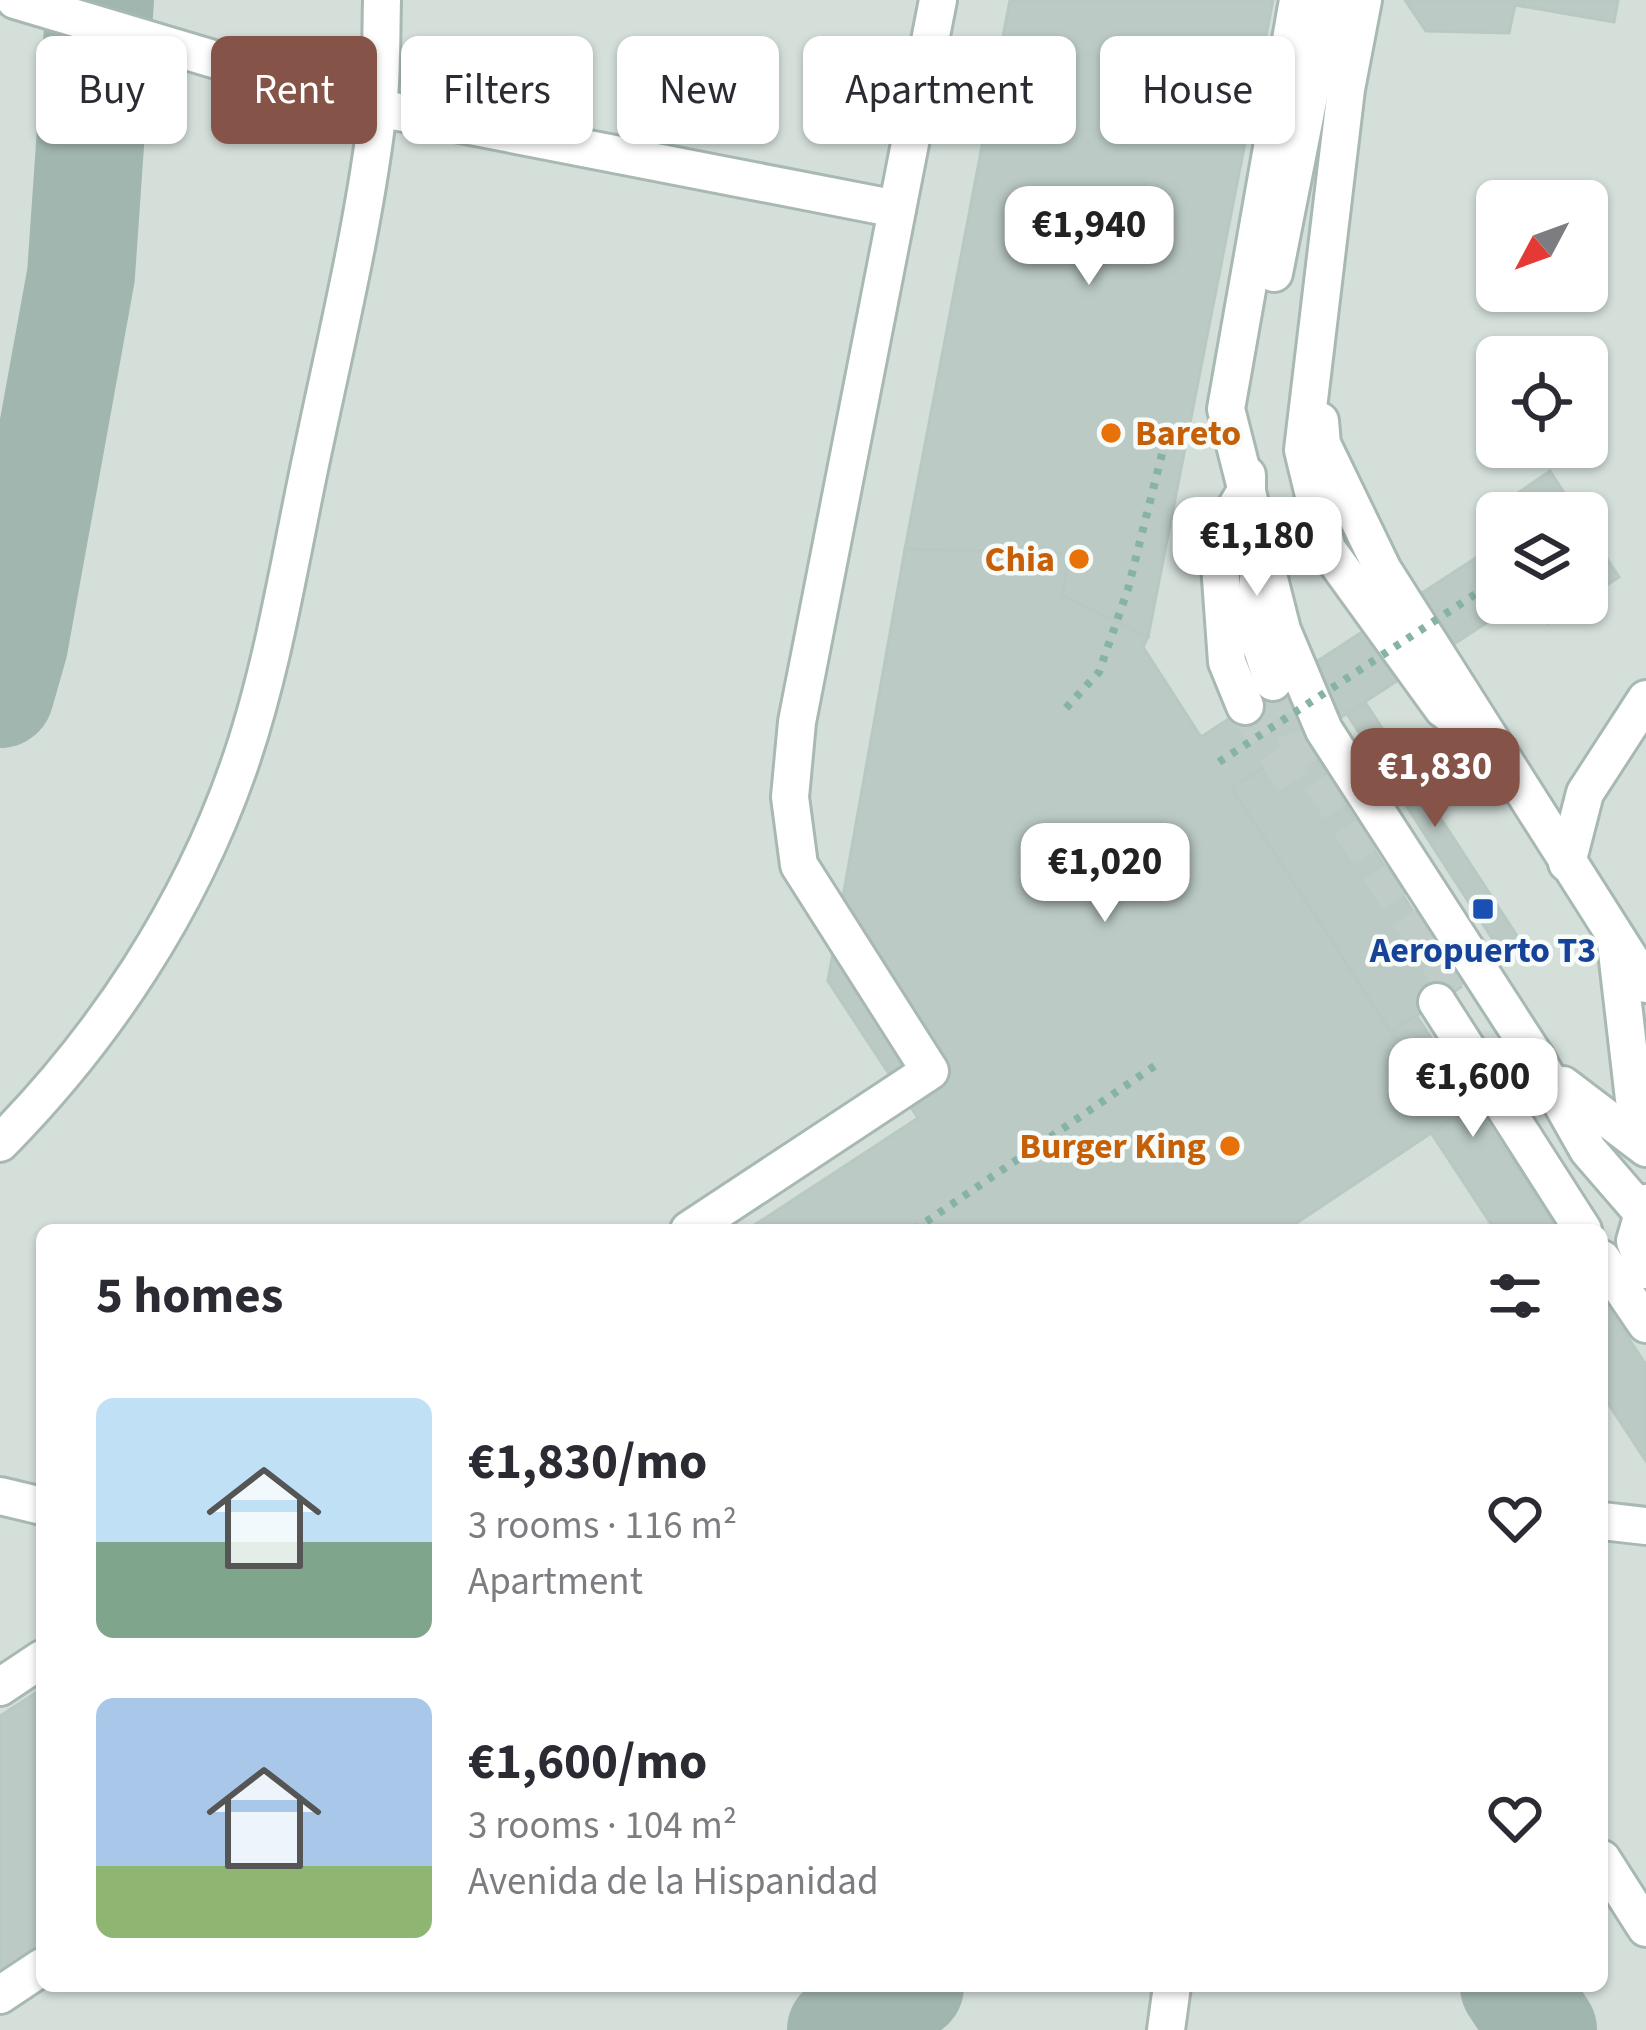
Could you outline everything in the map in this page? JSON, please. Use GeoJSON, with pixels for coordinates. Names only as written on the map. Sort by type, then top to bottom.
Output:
{"type":"FeatureCollection","features":[{"type":"Feature","properties":{"kind":"street"},"geometry":{"type":"LineString","coordinates":[[15,0],[378,108],[897,209]]}},
{"type":"Feature","properties":{"kind":"street"},"geometry":{"type":"LineString","coordinates":[[0,1144],[94,1035],[161,934],[208,846],[239,767],[263,681],[340,322],[378,108],[382,0]]}},
{"type":"Feature","properties":{"kind":"street"},"geometry":{"type":"LineString","coordinates":[[698,1224],[931,1071],[799,865],[790,797],[797,722],[938,0]]}},
{"type":"Feature","properties":{"kind":"street"},"geometry":{"type":"LineString","coordinates":[[1298,0],[1226,409],[1282,630],[1324,730],[1536,1058],[1588,1150],[1645,1211],[1635,1240],[1646,1270]]}},
{"type":"Feature","properties":{"kind":"street"},"geometry":{"type":"LineString","coordinates":[[1263,544],[1252,622],[1259,694],[1227,662],[1218,537],[1247,489],[1250,394],[1328,0]]}},
{"type":"Feature","properties":{"kind":"street"},"geometry":{"type":"LineString","coordinates":[[1363,0],[1346,88],[1314,358],[1322,445],[1383,570],[1646,984]]}},
{"type":"Feature","properties":{"kind":"street"},"geometry":{"type":"LineString","coordinates":[[1567,863],[1585,793],[1646,699]]}},
{"type":"Feature","properties":{"kind":"street"},"geometry":{"type":"LineString","coordinates":[[1616,937],[1634,1099],[1646,1128]]}},
{"type":"Feature","properties":{"kind":"street"},"geometry":{"type":"LineString","coordinates":[[1447,996],[1508,1112],[1579,1224]]}},
{"type":"Feature","properties":{"kind":"street"},"geometry":{"type":"LineString","coordinates":[[1536,1058],[1584,1105],[1646,1148]]}},
{"type":"Feature","properties":{"kind":"street"},"geometry":{"type":"LineString","coordinates":[[1608,1268],[1646,1324]]}},
{"type":"Feature","properties":{"kind":"street"},"geometry":{"type":"LineString","coordinates":[[0,1496],[36,1505]]}},
{"type":"Feature","properties":{"kind":"street"},"geometry":{"type":"LineString","coordinates":[[1608,1523],[1646,1526]]}},
{"type":"Feature","properties":{"kind":"street"},"geometry":{"type":"LineString","coordinates":[[0,1687],[36,1663]]}},
{"type":"Feature","properties":{"kind":"street"},"geometry":{"type":"LineString","coordinates":[[1608,1868],[1646,1928]]}},
{"type":"Feature","properties":{"kind":"street"},"geometry":{"type":"LineString","coordinates":[[0,1995],[36,1971]]}},
{"type":"Feature","properties":{"kind":"street"},"geometry":{"type":"LineString","coordinates":[[1166,2030],[1171,1992]]}},
{"type":"Feature","properties":{"kind":"path"},"geometry":{"type":"LineString","coordinates":[[1066,708],[1099,672],[1128,589],[1162,450]]}},
{"type":"Feature","properties":{"kind":"path"},"geometry":{"type":"LineString","coordinates":[[1219,762],[1476,594]]}},
{"type":"Feature","properties":{"kind":"path"},"geometry":{"type":"LineString","coordinates":[[923,1224],[1156,1065]]}},
{"type":"Feature","properties":{"kind":"shaded area"},"geometry":{"type":"Polygon","coordinates":[[[0,0],[1646,0],[1646,2030],[0,2030],[0,0]]]}},
{"type":"Feature","properties":{"kind":"building"},"geometry":{"type":"Polygon","coordinates":[[[1010,0],[1273,0],[1266,36],[1100,36],[1100,144],[1245,144],[1148,637],[1062,595],[1070,553],[905,549],[982,144],[1076,144],[1076,36],[1003,36],[1010,0]]]}},
{"type":"Feature","properties":{"kind":"building"},"geometry":{"type":"Polygon","coordinates":[[[1405,0],[1618,0],[1614,22],[1515,5],[1509,33],[1426,31],[1405,0]]]}},
{"type":"Feature","properties":{"kind":"building"},"geometry":{"type":"Polygon","coordinates":[[[1550,471],[1564,492],[1519,492],[1550,471]]]}},
{"type":"Feature","properties":{"kind":"building"},"geometry":{"type":"Polygon","coordinates":[[[905,549],[1070,553],[1062,595],[1148,637],[1143,647],[1201,737],[1476,558],[1476,624],[1485,624],[1232,788],[1449,1121],[1295,1224],[756,1224],[918,1118],[828,981],[905,549]]]}},
{"type":"Feature","properties":{"kind":"building"},"geometry":{"type":"Polygon","coordinates":[[[1608,560],[1619,577],[1608,584],[1608,560]]]}},
{"type":"Feature","properties":{"kind":"building"},"geometry":{"type":"Polygon","coordinates":[[[1365,702],[1523,945],[1505,958],[1347,714],[1365,702]]]}},
{"type":"Feature","properties":{"kind":"building"},"geometry":{"type":"Polygon","coordinates":[[[1305,741],[1461,987],[1391,1032],[1232,788],[1305,741]]]}},
{"type":"Feature","properties":{"kind":"building"},"geometry":{"type":"Polygon","coordinates":[[[1416,1015],[1554,1224],[1491,1224],[1432,1134],[1449,1121],[1391,1032],[1416,1015]]]}},
{"type":"Feature","properties":{"kind":"building"},"geometry":{"type":"Polygon","coordinates":[[[1608,1307],[1646,1365],[1646,1461],[1608,1403],[1608,1307]]]}},
{"type":"Feature","properties":{"kind":"building"},"geometry":{"type":"Polygon","coordinates":[[[36,1693],[36,1950],[0,1973],[0,1716],[36,1693]]]}},
{"type":"Feature","properties":{"kind":"taxiway"},"geometry":{"type":"LineString","coordinates":[[0,694],[14,645],[81,275],[100,0]]}},
{"type":"Feature","properties":{"kind":"taxiway"},"geometry":{"type":"LineString","coordinates":[[841,2030],[901,1992]]}},
{"type":"Feature","properties":{"kind":"taxiway"},"geometry":{"type":"LineString","coordinates":[[1518,1992],[1543,2030]]}},
{"type":"Feature","properties":{"kind":"tunnel"},"geometry":{"type":"LineString","coordinates":[[1273,682],[1301,750],[1456,989]]}},
{"type":"Feature","properties":{"kind":"tunnel"},"geometry":{"type":"LineString","coordinates":[[1245,706],[1301,793]]}},
{"type":"Feature","properties":{"kind":"place","name":"Bareto"},"geometry":{"type":"Point","coordinates":[1111,433]}},
{"type":"Feature","properties":{"kind":"place","name":"Chia"},"geometry":{"type":"Point","coordinates":[1079,559]}},
{"type":"Feature","properties":{"kind":"place","name":"Aeropuerto T3"},"geometry":{"type":"Point","coordinates":[1483,909]}},
{"type":"Feature","properties":{"kind":"place","name":"Burger King"},"geometry":{"type":"Point","coordinates":[1230,1146]}}]}
